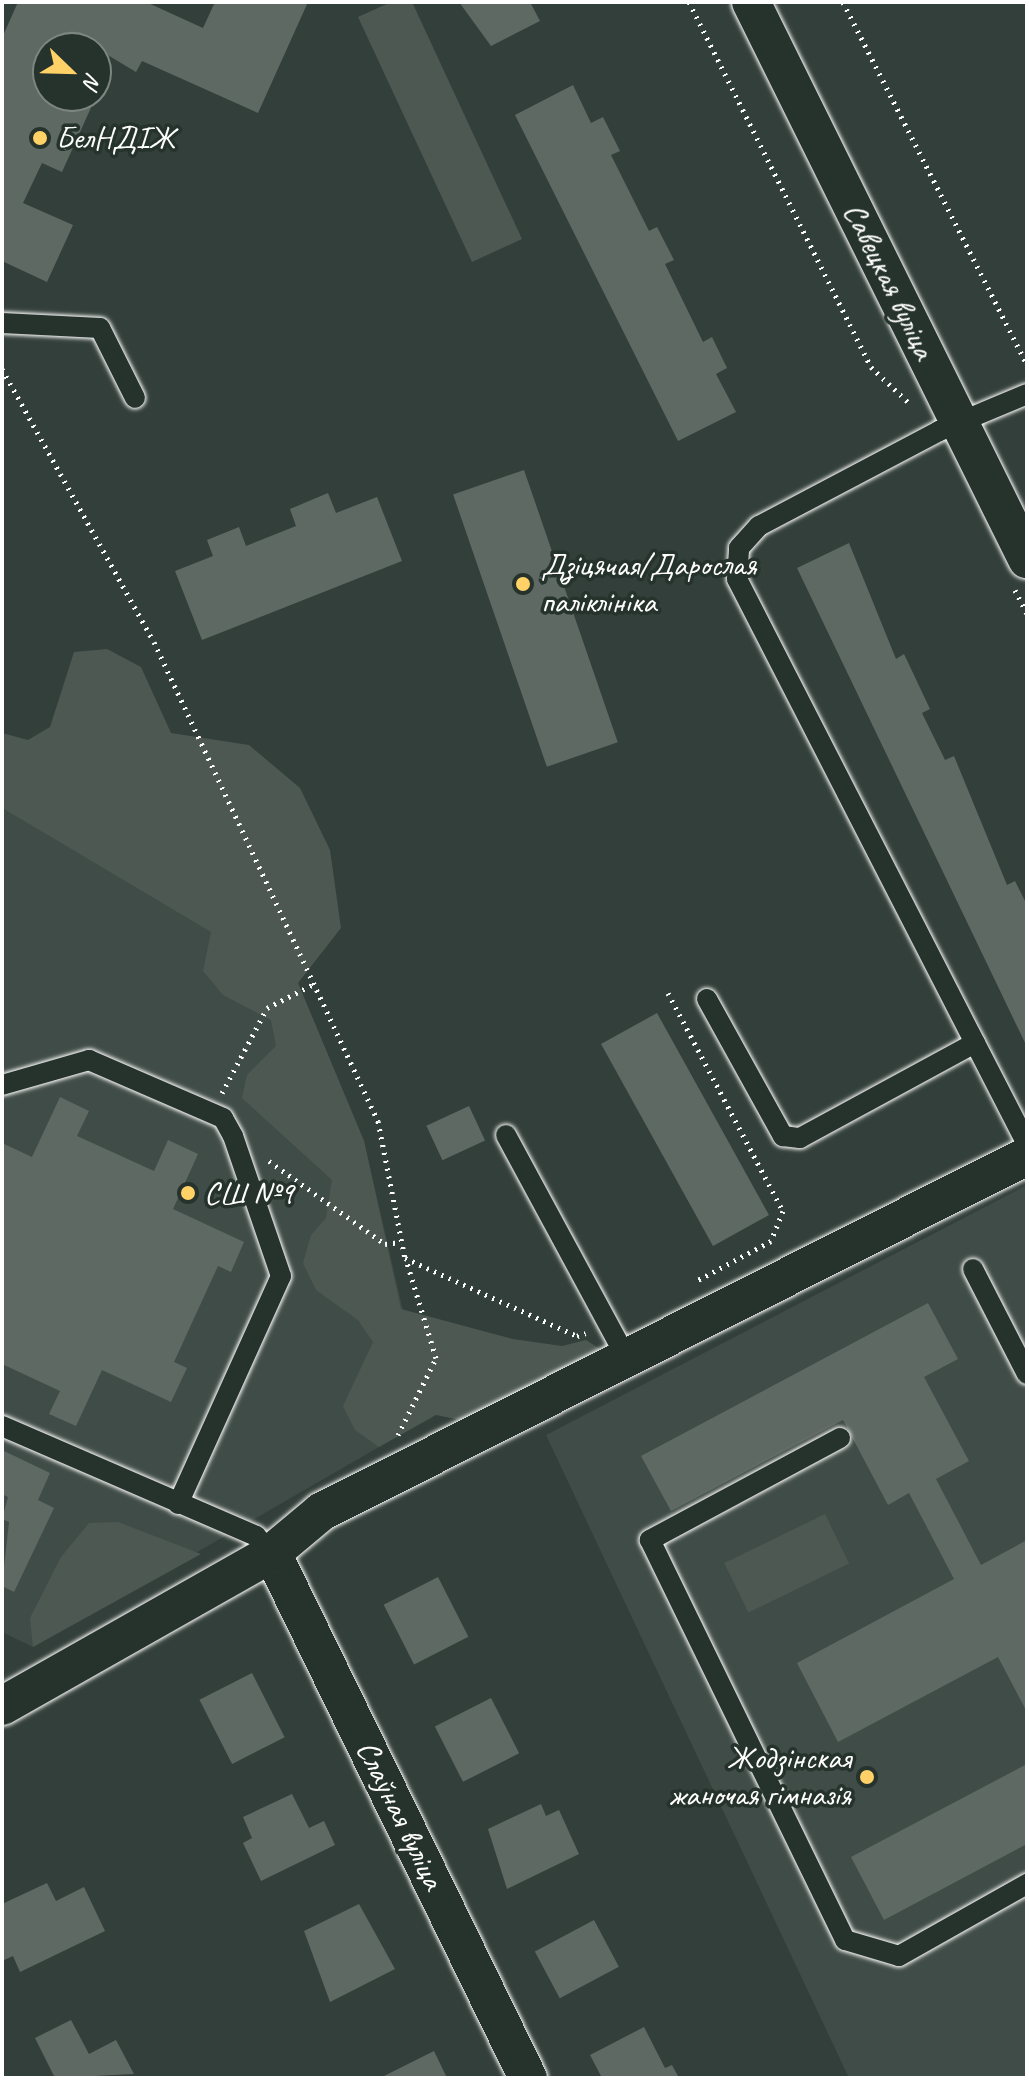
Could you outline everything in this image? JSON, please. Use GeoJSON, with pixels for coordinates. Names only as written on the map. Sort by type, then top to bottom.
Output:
{"type":"FeatureCollection","features":[{"type":"Feature","properties":{"kind":"street","name":"Савецкая вуліца"},"geometry":{"type":"LineString","coordinates":[[751,2],[949,427],[1027,559]]}},
{"type":"Feature","properties":{"kind":"street"},"geometry":{"type":"LineString","coordinates":[[2,1706],[272,1553],[321,1512],[618,1342],[1027,1156]]}},
{"type":"Feature","properties":{"kind":"street","name":"Слаўная вуліца"},"geometry":{"type":"LineString","coordinates":[[272,1553],[528,2078]]}},
{"type":"Feature","properties":{"kind":"lane"},"geometry":{"type":"LineString","coordinates":[[2,323],[100,328],[135,398]]}},
{"type":"Feature","properties":{"kind":"lane"},"geometry":{"type":"LineString","coordinates":[[1027,394],[949,427],[759,526],[739,548],[737,579],[1027,1144]]}},
{"type":"Feature","properties":{"kind":"lane"},"geometry":{"type":"LineString","coordinates":[[707,999],[783,1136],[800,1138],[975,1043]]}},
{"type":"Feature","properties":{"kind":"lane"},"geometry":{"type":"LineString","coordinates":[[2,1085],[89,1060],[213,1114],[233,1136],[281,1276],[178,1504]]}},
{"type":"Feature","properties":{"kind":"lane"},"geometry":{"type":"LineString","coordinates":[[506,1135],[618,1342]]}},
{"type":"Feature","properties":{"kind":"lane"},"geometry":{"type":"LineString","coordinates":[[973,1269],[1027,1374]]}},
{"type":"Feature","properties":{"kind":"lane"},"geometry":{"type":"LineString","coordinates":[[2,1426],[256,1536],[272,1553]]}},
{"type":"Feature","properties":{"kind":"lane"},"geometry":{"type":"LineString","coordinates":[[840,1438],[650,1540],[845,1940],[899,1956],[1027,1884]]}},
{"type":"Feature","properties":{"kind":"path"},"geometry":{"type":"LineString","coordinates":[[689,2],[871,367],[949,427]]}},
{"type":"Feature","properties":{"kind":"path"},"geometry":{"type":"LineString","coordinates":[[843,2],[1027,365]]}},
{"type":"Feature","properties":{"kind":"path"},"geometry":{"type":"LineString","coordinates":[[2,369],[154,642],[378,1121],[401,1242],[436,1358],[395,1440]]}},
{"type":"Feature","properties":{"kind":"path"},"geometry":{"type":"LineString","coordinates":[[213,1114],[267,1008],[312,985]]}},
{"type":"Feature","properties":{"kind":"path"},"geometry":{"type":"LineString","coordinates":[[668,993],[783,1211],[771,1241],[690,1283]]}},
{"type":"Feature","properties":{"kind":"path"},"geometry":{"type":"LineString","coordinates":[[233,1136],[385,1244],[401,1242]]}},
{"type":"Feature","properties":{"kind":"path"},"geometry":{"type":"LineString","coordinates":[[405,1258],[577,1336],[618,1342]]}},
{"type":"Feature","properties":{"kind":"shaded area"},"geometry":{"type":"Polygon","coordinates":[[[391,2],[412,2],[522,239],[472,262],[358,17],[391,2]]]}},
{"type":"Feature","properties":{"kind":"shaded area"},"geometry":{"type":"Polygon","coordinates":[[[107,649],[141,667],[171,733],[249,745],[300,788],[330,850],[341,928],[298,983],[364,1141],[401,1309],[513,1339],[562,1346],[586,1340],[600,1349],[595,1362],[475,1423],[436,1415],[379,1447],[355,1430],[343,1406],[373,1342],[358,1320],[316,1290],[303,1263],[311,1235],[326,1218],[332,1180],[242,1098],[247,1075],[276,1046],[271,1020],[223,995],[203,971],[211,932],[2,808],[2,733],[28,740],[50,727],[74,652],[107,649]]]}},
{"type":"Feature","properties":{"kind":"shaded area","name":"СШ №9"},"geometry":{"type":"Polygon","coordinates":[[[2,808],[298,983],[364,1141],[414,1359],[379,1447],[33,1647],[2,1632],[2,808]]]}},
{"type":"Feature","properties":{"kind":"shaded area","name":"Жодзінская жаночая гімназія"},"geometry":{"type":"Polygon","coordinates":[[[1027,1185],[1027,2078],[849,2078],[546,1435],[1027,1185]]]}},
{"type":"Feature","properties":{"kind":"shaded area"},"geometry":{"type":"Polygon","coordinates":[[[825,1514],[849,1563],[748,1613],[724,1563],[825,1514]]]}},
{"type":"Feature","properties":{"kind":"shaded area"},"geometry":{"type":"Polygon","coordinates":[[[118,1522],[201,1554],[33,1647],[30,1618],[61,1557],[89,1523],[118,1522]]]}},
{"type":"Feature","properties":{"kind":"building","name":"БелНДІЖ"},"geometry":{"type":"Polygon","coordinates":[[[18,2],[146,2],[203,28],[215,2],[308,2],[258,113],[142,61],[136,72],[112,58],[112,32],[32,32],[32,112],[89,112],[62,172],[42,163],[23,203],[73,225],[47,282],[2,261],[2,38],[18,2]]]}},
{"type":"Feature","properties":{"kind":"building"},"geometry":{"type":"Polygon","coordinates":[[[459,2],[530,2],[540,21],[491,46],[459,2]]]}},
{"type":"Feature","properties":{"kind":"building"},"geometry":{"type":"Polygon","coordinates":[[[573,85],[591,123],[603,117],[620,151],[611,155],[649,231],[657,227],[674,260],[665,264],[703,342],[712,337],[727,368],[716,374],[736,412],[678,441],[515,115],[573,85]]]}},
{"type":"Feature","properties":{"kind":"building"},"geometry":{"type":"Polygon","coordinates":[[[524,470],[618,742],[547,767],[453,494],[524,470]]]}},
{"type":"Feature","properties":{"kind":"building"},"geometry":{"type":"Polygon","coordinates":[[[328,493],[336,513],[377,497],[402,561],[202,640],[175,571],[213,556],[207,540],[239,527],[246,546],[296,526],[290,509],[328,493]]]}},
{"type":"Feature","properties":{"kind":"building"},"geometry":{"type":"Polygon","coordinates":[[[849,543],[896,659],[904,654],[930,709],[922,713],[945,760],[954,756],[1007,885],[1015,881],[1027,905],[1027,1047],[797,568],[849,543]]]}},
{"type":"Feature","properties":{"kind":"building"},"geometry":{"type":"Polygon","coordinates":[[[657,1013],[769,1215],[713,1246],[601,1044],[657,1013]]]}},
{"type":"Feature","properties":{"kind":"building"},"geometry":{"type":"Polygon","coordinates":[[[60,1097],[89,1111],[77,1136],[154,1171],[168,1140],[198,1154],[173,1209],[244,1242],[231,1272],[218,1266],[174,1362],[187,1368],[171,1402],[102,1370],[76,1426],[49,1414],[60,1391],[2,1364],[2,1143],[32,1157],[60,1097]]]}},
{"type":"Feature","properties":{"kind":"building"},"geometry":{"type":"Polygon","coordinates":[[[469,1106],[485,1140],[442,1160],[426,1126],[469,1106]]]}},
{"type":"Feature","properties":{"kind":"building"},"geometry":{"type":"Polygon","coordinates":[[[928,1303],[958,1359],[924,1377],[969,1461],[936,1479],[981,1565],[1027,1540],[1027,1712],[998,1657],[838,1742],[797,1663],[954,1579],[909,1493],[888,1505],[843,1420],[671,1511],[641,1456],[928,1303]]]}},
{"type":"Feature","properties":{"kind":"building"},"geometry":{"type":"Polygon","coordinates":[[[2,1450],[50,1473],[38,1500],[54,1508],[14,1592],[2,1586],[9,1522],[2,1519],[8,1497],[2,1494],[2,1450]]]}},
{"type":"Feature","properties":{"kind":"building"},"geometry":{"type":"Polygon","coordinates":[[[438,1577],[468,1637],[414,1664],[384,1605],[438,1577]]]}},
{"type":"Feature","properties":{"kind":"building"},"geometry":{"type":"Polygon","coordinates":[[[252,1673],[285,1737],[232,1764],[199,1700],[252,1673]]]}},
{"type":"Feature","properties":{"kind":"building"},"geometry":{"type":"Polygon","coordinates":[[[491,1698],[519,1753],[463,1782],[435,1727],[491,1698]]]}},
{"type":"Feature","properties":{"kind":"building"},"geometry":{"type":"Polygon","coordinates":[[[1027,1764],[1027,1844],[884,1920],[851,1857],[1027,1764]]]}},
{"type":"Feature","properties":{"kind":"building"},"geometry":{"type":"Polygon","coordinates":[[[292,1794],[309,1828],[324,1821],[335,1845],[261,1881],[243,1843],[252,1838],[243,1817],[292,1794]]]}},
{"type":"Feature","properties":{"kind":"building"},"geometry":{"type":"Polygon","coordinates":[[[541,1804],[546,1816],[559,1810],[579,1854],[507,1889],[488,1829],[541,1804]]]}},
{"type":"Feature","properties":{"kind":"building"},"geometry":{"type":"Polygon","coordinates":[[[47,1883],[56,1901],[84,1887],[105,1931],[20,1972],[13,1956],[2,1961],[2,1904],[47,1883]]]}},
{"type":"Feature","properties":{"kind":"building"},"geometry":{"type":"Polygon","coordinates":[[[359,1904],[395,1969],[330,2002],[304,1931],[359,1904]]]}},
{"type":"Feature","properties":{"kind":"building"},"geometry":{"type":"Polygon","coordinates":[[[594,1920],[619,1967],[560,1998],[535,1951],[594,1920]]]}},
{"type":"Feature","properties":{"kind":"building"},"geometry":{"type":"Polygon","coordinates":[[[71,2020],[89,2054],[116,2040],[134,2074],[55,2078],[35,2038],[71,2020]]]}},
{"type":"Feature","properties":{"kind":"building"},"geometry":{"type":"Polygon","coordinates":[[[644,2027],[665,2068],[672,2065],[679,2078],[602,2078],[590,2055],[644,2027]]]}},
{"type":"Feature","properties":{"kind":"building"},"geometry":{"type":"Polygon","coordinates":[[[434,2051],[447,2078],[385,2078],[384,2076],[434,2051]]]}},
{"type":"Feature","properties":{"kind":"place","name":"БелНДІЖ"},"geometry":{"type":"Point","coordinates":[40,138]}},
{"type":"Feature","properties":{"kind":"place","name":"Дзіцячая/Дарослая паліклініка"},"geometry":{"type":"Point","coordinates":[523,584]}},
{"type":"Feature","properties":{"kind":"place","name":"СШ №9"},"geometry":{"type":"Point","coordinates":[188,1193]}},
{"type":"Feature","properties":{"kind":"place","name":"Жодзінская жаночая гімназія"},"geometry":{"type":"Point","coordinates":[867,1777]}}]}
